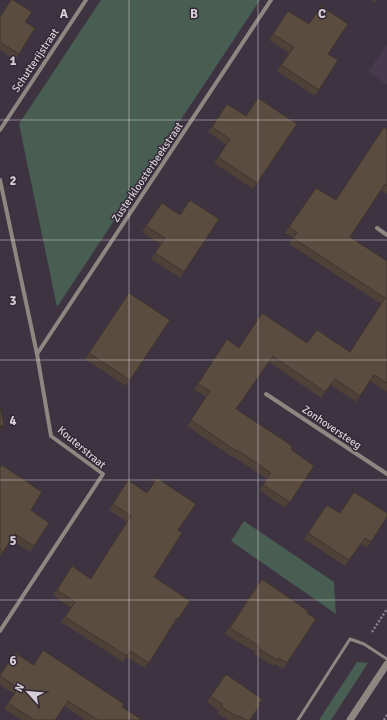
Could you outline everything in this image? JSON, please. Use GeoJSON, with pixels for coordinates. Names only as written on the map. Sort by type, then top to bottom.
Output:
{"type":"FeatureCollection","features":[{"type":"Feature","properties":{"kind":"street","name":"Schutterijstraat"},"geometry":{"type":"LineString","coordinates":[[0,130],[86,0]]}},
{"type":"Feature","properties":{"kind":"street","name":"Zusterkloosterbeekstraat"},"geometry":{"type":"LineString","coordinates":[[37,354],[271,0]]}},
{"type":"Feature","properties":{"kind":"street","name":"Kouterstraat"},"geometry":{"type":"LineString","coordinates":[[0,180],[37,354],[51,436],[103,474],[0,631]]}},
{"type":"Feature","properties":{"kind":"street"},"geometry":{"type":"LineString","coordinates":[[377,228],[387,235]]}},
{"type":"Feature","properties":{"kind":"street","name":"Zonhoversteeg"},"geometry":{"type":"LineString","coordinates":[[266,394],[387,474]]}},
{"type":"Feature","properties":{"kind":"street"},"geometry":{"type":"LineString","coordinates":[[350,720],[387,664]]}},
{"type":"Feature","properties":{"kind":"lane"},"geometry":{"type":"LineString","coordinates":[[298,720],[350,639],[364,644],[387,659]]}},
{"type":"Feature","properties":{"kind":"path"},"geometry":{"type":"LineString","coordinates":[[384,720],[387,715]]}},
{"type":"Feature","properties":{"kind":"shaded area"},"geometry":{"type":"Polygon","coordinates":[[[387,44],[387,85],[368,72],[387,44]]]}},
{"type":"Feature","properties":{"kind":"green space"},"geometry":{"type":"Polygon","coordinates":[[[101,0],[260,0],[57,307],[19,124],[101,0]]]}},
{"type":"Feature","properties":{"kind":"green space"},"geometry":{"type":"Polygon","coordinates":[[[244,521],[334,582],[336,614],[231,541],[244,521]]]}},
{"type":"Feature","properties":{"kind":"green space"},"geometry":{"type":"Polygon","coordinates":[[[357,662],[368,663],[331,720],[319,720],[357,662]]]}},
{"type":"Feature","properties":{"kind":"building"},"geometry":{"type":"Polygon","coordinates":[[[11,0],[32,12],[25,22],[35,28],[19,54],[0,42],[0,17],[11,0]]]}},
{"type":"Feature","properties":{"kind":"building"},"geometry":{"type":"Polygon","coordinates":[[[321,6],[348,24],[328,54],[338,60],[319,90],[281,65],[294,47],[273,34],[288,11],[309,24],[321,6]]]}},
{"type":"Feature","properties":{"kind":"building"},"geometry":{"type":"Polygon","coordinates":[[[258,98],[297,124],[257,183],[218,157],[230,139],[212,127],[227,104],[246,116],[258,98]]]}},
{"type":"Feature","properties":{"kind":"building"},"geometry":{"type":"Polygon","coordinates":[[[384,127],[387,129],[387,186],[385,184],[350,237],[387,261],[387,383],[374,375],[360,396],[335,379],[325,392],[273,356],[236,409],[291,445],[292,450],[314,466],[290,502],[263,485],[271,473],[191,420],[210,391],[198,384],[227,339],[239,348],[262,313],[307,343],[317,330],[350,352],[385,298],[293,238],[297,232],[289,227],[316,188],[336,200],[384,127]]]}},
{"type":"Feature","properties":{"kind":"building"},"geometry":{"type":"Polygon","coordinates":[[[190,200],[219,219],[184,272],[155,253],[165,238],[146,226],[162,203],[180,215],[190,200]]]}},
{"type":"Feature","properties":{"kind":"building"},"geometry":{"type":"Polygon","coordinates":[[[129,293],[170,320],[130,380],[89,353],[129,293]]]}},
{"type":"Feature","properties":{"kind":"building"},"geometry":{"type":"Polygon","coordinates":[[[0,406],[4,425],[0,426],[0,406]]]}},
{"type":"Feature","properties":{"kind":"building"},"geometry":{"type":"Polygon","coordinates":[[[2,465],[42,492],[31,510],[49,523],[34,546],[15,534],[3,552],[0,549],[0,468],[2,465]]]}},
{"type":"Feature","properties":{"kind":"building"},"geometry":{"type":"Polygon","coordinates":[[[157,478],[196,504],[178,530],[182,533],[154,577],[190,601],[178,619],[177,618],[149,663],[130,651],[127,656],[65,617],[75,602],[57,590],[72,566],[91,579],[131,516],[113,504],[128,480],[147,493],[157,478]]]}},
{"type":"Feature","properties":{"kind":"building"},"geometry":{"type":"Polygon","coordinates":[[[354,492],[387,513],[387,517],[371,542],[365,538],[349,560],[308,533],[327,505],[340,513],[354,492]]]}},
{"type":"Feature","properties":{"kind":"building"},"geometry":{"type":"Polygon","coordinates":[[[262,579],[308,611],[307,613],[316,619],[287,663],[278,658],[277,660],[258,648],[259,646],[230,628],[262,579]]]}},
{"type":"Feature","properties":{"kind":"building"},"geometry":{"type":"Polygon","coordinates":[[[43,650],[124,704],[122,707],[141,720],[98,720],[68,701],[55,720],[34,720],[8,703],[18,688],[0,675],[15,653],[34,665],[43,650]]]}},
{"type":"Feature","properties":{"kind":"building"},"geometry":{"type":"Polygon","coordinates":[[[226,674],[262,699],[259,704],[260,705],[250,720],[246,720],[239,716],[238,717],[221,707],[223,705],[211,696],[226,674]]]}}]}
